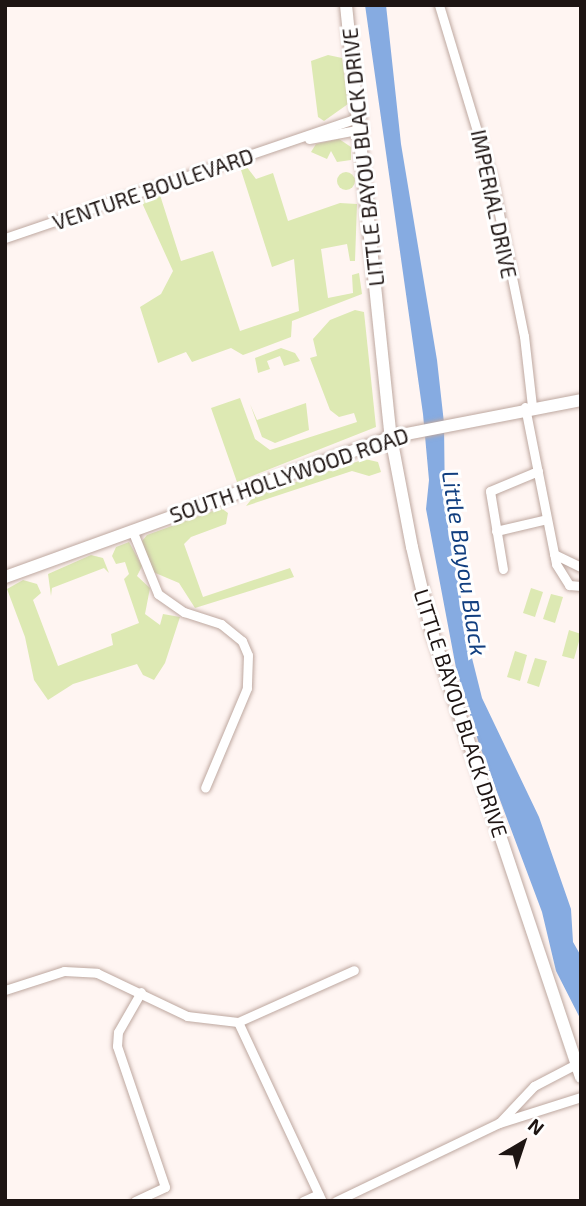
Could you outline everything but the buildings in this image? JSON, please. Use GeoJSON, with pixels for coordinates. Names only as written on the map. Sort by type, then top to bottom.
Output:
{"type":"FeatureCollection","features":[{"type":"Feature","properties":{"kind":"main road","name":"LITTLE BAYOU BLACK DRIVE"},"geometry":{"type":"LineString","coordinates":[[346,5],[361,123],[391,437],[432,632],[581,1077]]}},
{"type":"Feature","properties":{"kind":"main road","name":"SOUTH HOLLYWOOD ROAD"},"geometry":{"type":"LineString","coordinates":[[5,577],[391,437],[528,407],[581,400]]}},
{"type":"Feature","properties":{"kind":"street","name":"IMPERIAL DRIVE"},"geometry":{"type":"LineString","coordinates":[[439,5],[493,184],[524,336],[528,407],[554,554],[569,585],[581,586]]}},
{"type":"Feature","properties":{"kind":"street","name":"VENTURE BOULEVARD"},"geometry":{"type":"LineString","coordinates":[[5,238],[300,139],[361,123]]}},
{"type":"Feature","properties":{"kind":"street"},"geometry":{"type":"LineString","coordinates":[[503,569],[490,491],[538,471]]}},
{"type":"Feature","properties":{"kind":"street"},"geometry":{"type":"LineString","coordinates":[[496,531],[547,519]]}},
{"type":"Feature","properties":{"kind":"street"},"geometry":{"type":"LineString","coordinates":[[132,530],[158,594],[225,633],[248,655],[247,688],[205,789]]}},
{"type":"Feature","properties":{"kind":"street"},"geometry":{"type":"LineString","coordinates":[[554,554],[581,567]]}},
{"type":"Feature","properties":{"kind":"street"},"geometry":{"type":"LineString","coordinates":[[5,990],[64,971],[97,973],[187,1016],[238,1023],[354,970]]}},
{"type":"Feature","properties":{"kind":"street"},"geometry":{"type":"LineString","coordinates":[[135,1201],[164,1187],[117,1046],[118,1032],[141,992]]}},
{"type":"Feature","properties":{"kind":"street"},"geometry":{"type":"LineString","coordinates":[[238,1023],[320,1197],[303,1201]]}},
{"type":"Feature","properties":{"kind":"street"},"geometry":{"type":"LineString","coordinates":[[499,1124],[534,1086],[576,1064]]}},
{"type":"Feature","properties":{"kind":"street"},"geometry":{"type":"LineString","coordinates":[[336,1201],[499,1124],[581,1097]]}},
{"type":"Feature","properties":{"kind":"green space"},"geometry":{"type":"Polygon","coordinates":[[[328,55],[342,58],[348,104],[324,121],[318,117],[311,61],[328,55]]]}},
{"type":"Feature","properties":{"kind":"green space"},"geometry":{"type":"Polygon","coordinates":[[[339,139],[351,147],[351,160],[337,162],[331,151],[327,159],[311,152],[316,144],[339,139]]]}},
{"type":"Feature","properties":{"kind":"green space"},"geometry":{"type":"Polygon","coordinates":[[[246,166],[256,179],[273,173],[288,221],[340,203],[357,204],[355,261],[350,261],[347,244],[321,249],[328,298],[353,293],[352,275],[359,273],[362,294],[292,321],[291,337],[243,355],[231,348],[192,362],[186,352],[158,363],[140,307],[161,294],[173,271],[143,205],[145,195],[160,195],[181,261],[213,251],[240,331],[299,311],[294,259],[272,267],[240,167],[246,166]]]}},
{"type":"Feature","properties":{"kind":"green space"},"geometry":{"type":"Polygon","coordinates":[[[342,172],[350,172],[355,181],[353,188],[342,190],[337,185],[337,177],[342,172]]]}},
{"type":"Feature","properties":{"kind":"green space"},"geometry":{"type":"Polygon","coordinates":[[[355,310],[364,312],[376,427],[237,482],[211,408],[240,398],[255,439],[270,450],[357,422],[354,413],[339,417],[330,410],[310,358],[317,356],[313,339],[330,320],[355,310]]]}},
{"type":"Feature","properties":{"kind":"green space"},"geometry":{"type":"Polygon","coordinates":[[[281,348],[295,353],[300,361],[284,366],[280,356],[267,361],[270,369],[258,373],[255,358],[281,348]]]}},
{"type":"Feature","properties":{"kind":"green space"},"geometry":{"type":"Polygon","coordinates":[[[306,403],[309,430],[275,443],[262,437],[250,404],[257,420],[306,403]]]}},
{"type":"Feature","properties":{"kind":"green space"},"geometry":{"type":"Polygon","coordinates":[[[365,459],[378,462],[381,472],[369,476],[352,471],[246,506],[254,496],[365,459]]]}},
{"type":"Feature","properties":{"kind":"green space"},"geometry":{"type":"Polygon","coordinates":[[[221,508],[228,513],[226,524],[191,537],[184,544],[203,597],[290,568],[294,577],[195,608],[179,583],[153,572],[142,541],[147,535],[221,508]]]}},
{"type":"Feature","properties":{"kind":"green space"},"geometry":{"type":"Polygon","coordinates":[[[129,542],[142,566],[137,576],[150,588],[145,614],[160,625],[163,614],[180,617],[165,663],[154,680],[143,675],[137,664],[73,684],[48,700],[34,680],[25,637],[7,589],[23,580],[37,584],[41,593],[33,600],[58,666],[113,645],[111,634],[139,623],[124,579],[129,574],[125,562],[116,564],[112,556],[116,547],[129,542]]]}},
{"type":"Feature","properties":{"kind":"green space"},"geometry":{"type":"Polygon","coordinates":[[[91,555],[103,558],[109,573],[104,568],[52,588],[51,596],[48,574],[91,555]]]}},
{"type":"Feature","properties":{"kind":"green space"},"geometry":{"type":"Polygon","coordinates":[[[531,588],[543,592],[535,617],[523,613],[531,588]]]}},
{"type":"Feature","properties":{"kind":"green space"},"geometry":{"type":"Polygon","coordinates":[[[551,594],[563,597],[555,623],[543,619],[551,594]]]}},
{"type":"Feature","properties":{"kind":"green space"},"geometry":{"type":"Polygon","coordinates":[[[569,630],[581,634],[574,659],[562,656],[569,630]]]}},
{"type":"Feature","properties":{"kind":"green space"},"geometry":{"type":"Polygon","coordinates":[[[515,651],[527,655],[520,681],[507,677],[515,651]]]}},
{"type":"Feature","properties":{"kind":"green space"},"geometry":{"type":"Polygon","coordinates":[[[535,658],[547,661],[539,687],[527,683],[535,658]]]}},
{"type":"Feature","properties":{"kind":"water"},"geometry":{"type":"Polygon","coordinates":[[[365,5],[386,5],[401,144],[437,360],[444,423],[445,510],[472,658],[482,698],[539,817],[571,909],[573,942],[581,956],[581,1020],[556,971],[542,912],[479,744],[456,668],[426,509],[429,480],[423,414],[365,5]]]}},
{"type":"Feature","properties":{"kind":"water label","name":"Little Bayou Black"},"geometry":{"type":"Point","coordinates":[465,563]}}]}
